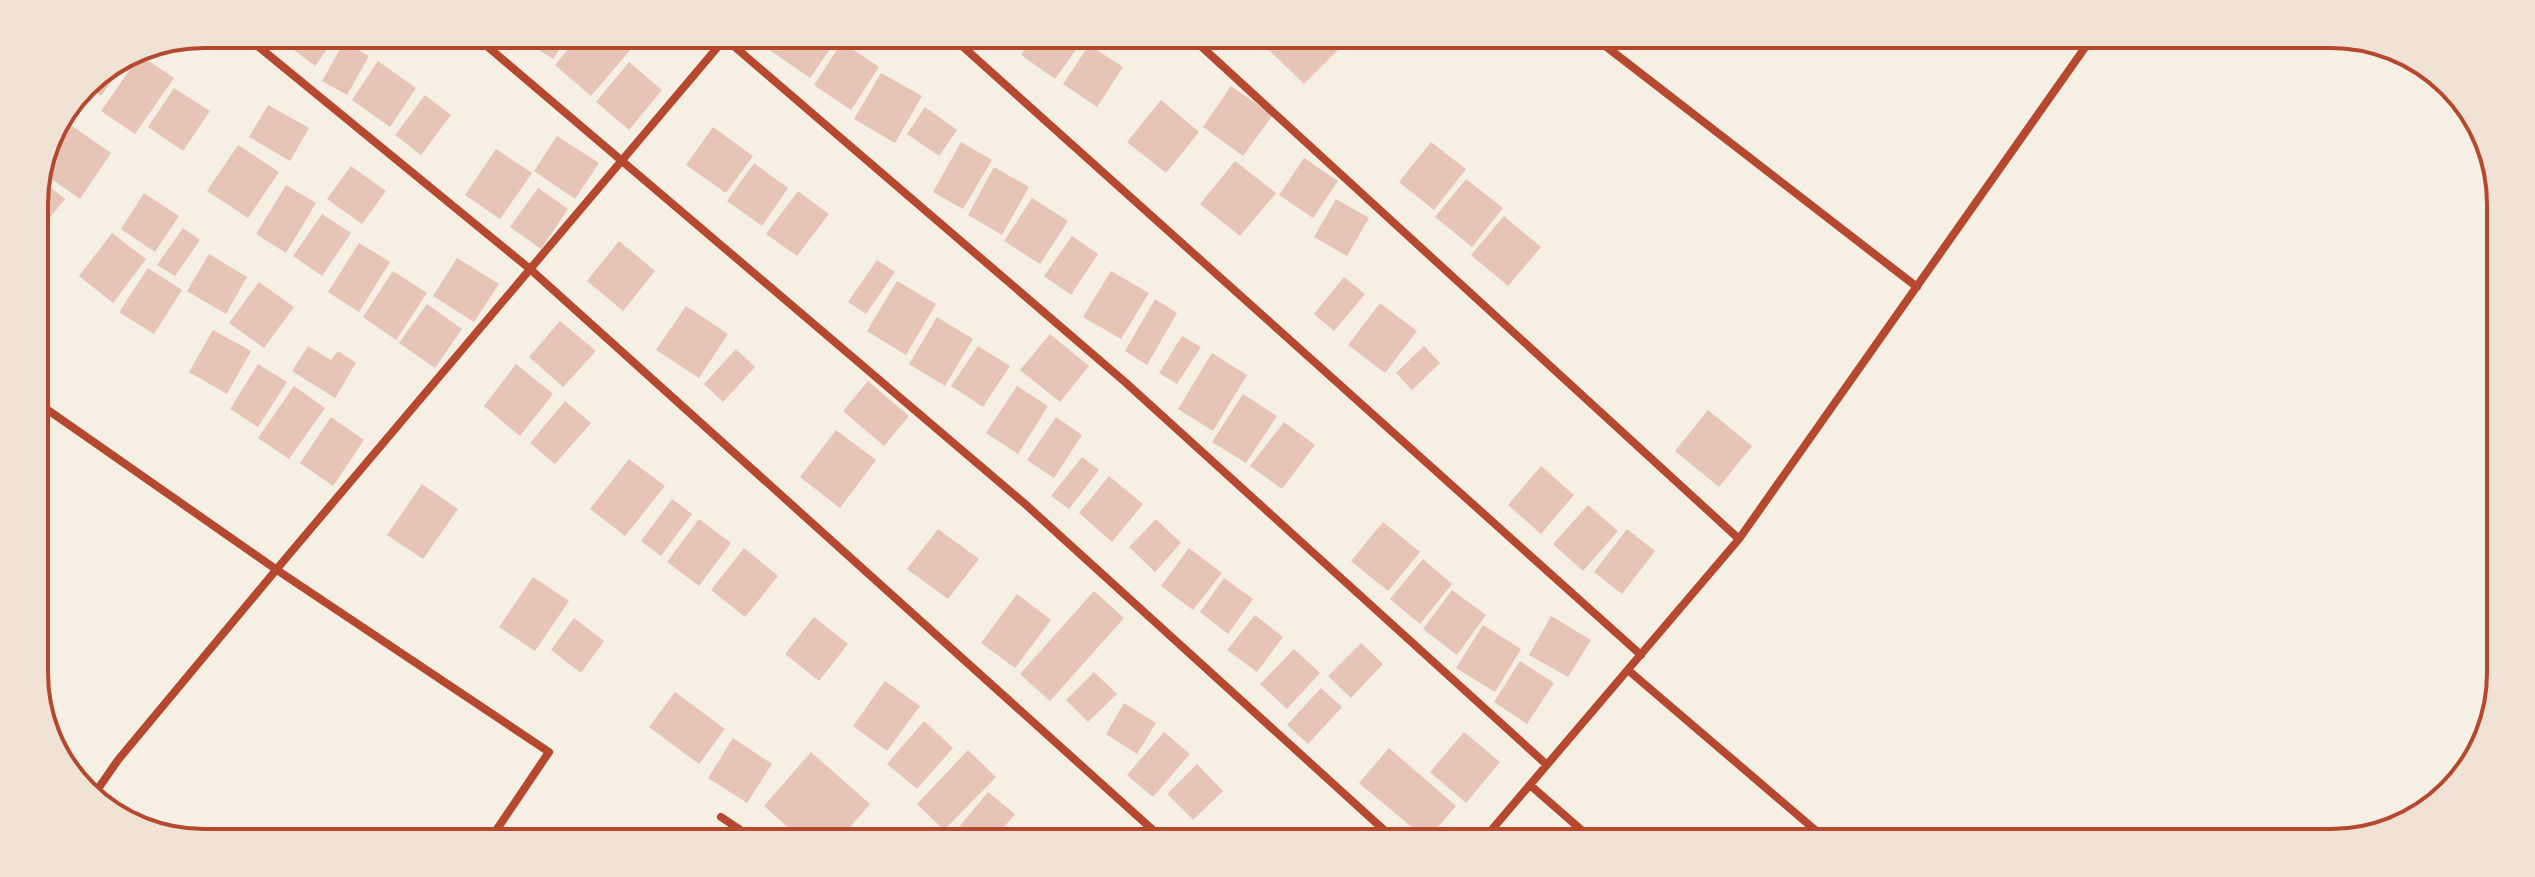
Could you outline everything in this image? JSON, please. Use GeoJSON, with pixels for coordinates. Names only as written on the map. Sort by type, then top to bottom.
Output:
{"type":"FeatureCollection","features":[{"type":"Feature","properties":{"kind":"street"},"geometry":{"type":"LineString","coordinates":[[260,48],[530,269],[1152,829]]}},
{"type":"Feature","properties":{"kind":"street"},"geometry":{"type":"LineString","coordinates":[[489,48],[1024,503],[1383,829]]}},
{"type":"Feature","properties":{"kind":"street"},"geometry":{"type":"LineString","coordinates":[[99,788],[118,760],[716,48]]}},
{"type":"Feature","properties":{"kind":"street"},"geometry":{"type":"LineString","coordinates":[[738,48],[1125,382],[1547,765]]}},
{"type":"Feature","properties":{"kind":"street"},"geometry":{"type":"LineString","coordinates":[[964,48],[1641,655]]}},
{"type":"Feature","properties":{"kind":"street"},"geometry":{"type":"LineString","coordinates":[[1203,48],[1739,539]]}},
{"type":"Feature","properties":{"kind":"street"},"geometry":{"type":"LineString","coordinates":[[1608,48],[1917,287]]}},
{"type":"Feature","properties":{"kind":"street"},"geometry":{"type":"LineString","coordinates":[[1492,829],[1739,539],[2085,48]]}},
{"type":"Feature","properties":{"kind":"street"},"geometry":{"type":"LineString","coordinates":[[48,410],[277,570],[549,752],[497,829]]}},
{"type":"Feature","properties":{"kind":"street"},"geometry":{"type":"LineString","coordinates":[[1628,670],[1814,829]]}},
{"type":"Feature","properties":{"kind":"street"},"geometry":{"type":"LineString","coordinates":[[1530,785],[1580,829]]}},
{"type":"Feature","properties":{"kind":"street"},"geometry":{"type":"LineString","coordinates":[[721,817],[739,829]]}},
{"type":"Feature","properties":{"kind":"building"},"geometry":{"type":"Polygon","coordinates":[[[291,48],[328,48],[315,66],[291,48]]]}},
{"type":"Feature","properties":{"kind":"building"},"geometry":{"type":"Polygon","coordinates":[[[341,48],[355,48],[369,56],[347,95],[322,81],[341,48]]]}},
{"type":"Feature","properties":{"kind":"building"},"geometry":{"type":"Polygon","coordinates":[[[536,48],[560,48],[553,59],[536,48]]]}},
{"type":"Feature","properties":{"kind":"building"},"geometry":{"type":"Polygon","coordinates":[[[569,48],[632,48],[591,96],[555,65],[569,48]]]}},
{"type":"Feature","properties":{"kind":"building"},"geometry":{"type":"Polygon","coordinates":[[[769,48],[831,48],[810,78],[769,48]]]}},
{"type":"Feature","properties":{"kind":"building"},"geometry":{"type":"Polygon","coordinates":[[[838,48],[851,48],[879,67],[851,110],[814,85],[838,48]]]}},
{"type":"Feature","properties":{"kind":"building"},"geometry":{"type":"Polygon","coordinates":[[[1026,48],[1077,48],[1055,79],[1021,55],[1026,48]]]}},
{"type":"Feature","properties":{"kind":"building"},"geometry":{"type":"Polygon","coordinates":[[[1087,48],[1094,48],[1123,67],[1097,107],[1063,84],[1087,48]]]}},
{"type":"Feature","properties":{"kind":"building"},"geometry":{"type":"Polygon","coordinates":[[[1271,48],[1339,49],[1304,84],[1269,50],[1271,48]]]}},
{"type":"Feature","properties":{"kind":"building"},"geometry":{"type":"Polygon","coordinates":[[[146,59],[174,78],[135,134],[101,111],[135,64],[146,59]]]}},
{"type":"Feature","properties":{"kind":"building"},"geometry":{"type":"Polygon","coordinates":[[[378,61],[416,88],[390,127],[352,100],[378,61]]]}},
{"type":"Feature","properties":{"kind":"building"},"geometry":{"type":"Polygon","coordinates":[[[629,62],[662,90],[629,130],[596,102],[629,62]]]}},
{"type":"Feature","properties":{"kind":"building"},"geometry":{"type":"Polygon","coordinates":[[[881,73],[922,96],[895,143],[854,119],[881,73]]]}},
{"type":"Feature","properties":{"kind":"building"},"geometry":{"type":"Polygon","coordinates":[[[116,75],[101,96],[96,92],[116,75]]]}},
{"type":"Feature","properties":{"kind":"building"},"geometry":{"type":"Polygon","coordinates":[[[1231,86],[1273,115],[1243,156],[1203,127],[1231,86]]]}},
{"type":"Feature","properties":{"kind":"building"},"geometry":{"type":"Polygon","coordinates":[[[174,88],[210,111],[183,151],[148,127],[174,88]]]}},
{"type":"Feature","properties":{"kind":"building"},"geometry":{"type":"Polygon","coordinates":[[[425,95],[451,115],[421,155],[395,135],[425,95]]]}},
{"type":"Feature","properties":{"kind":"building"},"geometry":{"type":"Polygon","coordinates":[[[1161,100],[1199,132],[1166,173],[1127,142],[1161,100]]]}},
{"type":"Feature","properties":{"kind":"building"},"geometry":{"type":"Polygon","coordinates":[[[268,105],[309,128],[290,161],[249,137],[268,105]]]}},
{"type":"Feature","properties":{"kind":"building"},"geometry":{"type":"Polygon","coordinates":[[[925,107],[957,130],[939,156],[907,134],[925,107]]]}},
{"type":"Feature","properties":{"kind":"building"},"geometry":{"type":"Polygon","coordinates":[[[72,126],[111,153],[80,199],[50,178],[61,141],[72,126]]]}},
{"type":"Feature","properties":{"kind":"building"},"geometry":{"type":"Polygon","coordinates":[[[713,127],[753,156],[726,193],[686,165],[713,127]]]}},
{"type":"Feature","properties":{"kind":"building"},"geometry":{"type":"Polygon","coordinates":[[[557,136],[599,163],[575,199],[534,171],[557,136]]]}},
{"type":"Feature","properties":{"kind":"building"},"geometry":{"type":"Polygon","coordinates":[[[961,142],[992,160],[963,209],[933,192],[961,142]]]}},
{"type":"Feature","properties":{"kind":"building"},"geometry":{"type":"Polygon","coordinates":[[[1431,142],[1466,169],[1434,210],[1399,182],[1431,142]]]}},
{"type":"Feature","properties":{"kind":"building"},"geometry":{"type":"Polygon","coordinates":[[[238,145],[279,172],[248,218],[207,191],[238,145]]]}},
{"type":"Feature","properties":{"kind":"building"},"geometry":{"type":"Polygon","coordinates":[[[496,149],[532,173],[500,219],[465,195],[496,149]]]}},
{"type":"Feature","properties":{"kind":"building"},"geometry":{"type":"Polygon","coordinates":[[[1304,158],[1338,181],[1313,218],[1279,195],[1304,158]]]}},
{"type":"Feature","properties":{"kind":"building"},"geometry":{"type":"Polygon","coordinates":[[[1235,161],[1276,193],[1240,236],[1200,204],[1235,161]]]}},
{"type":"Feature","properties":{"kind":"building"},"geometry":{"type":"Polygon","coordinates":[[[754,163],[788,188],[762,226],[727,201],[754,163]]]}},
{"type":"Feature","properties":{"kind":"building"},"geometry":{"type":"Polygon","coordinates":[[[351,166],[386,191],[362,224],[327,199],[351,166]]]}},
{"type":"Feature","properties":{"kind":"building"},"geometry":{"type":"Polygon","coordinates":[[[994,167],[1029,187],[1002,235],[968,215],[994,167]]]}},
{"type":"Feature","properties":{"kind":"building"},"geometry":{"type":"Polygon","coordinates":[[[1466,179],[1503,208],[1472,247],[1435,217],[1466,179]]]}},
{"type":"Feature","properties":{"kind":"building"},"geometry":{"type":"Polygon","coordinates":[[[286,185],[316,203],[286,253],[256,234],[286,185]]]}},
{"type":"Feature","properties":{"kind":"building"},"geometry":{"type":"Polygon","coordinates":[[[49,186],[65,199],[48,220],[49,186]]]}},
{"type":"Feature","properties":{"kind":"building"},"geometry":{"type":"Polygon","coordinates":[[[538,188],[568,209],[541,249],[510,227],[538,188]]]}},
{"type":"Feature","properties":{"kind":"building"},"geometry":{"type":"Polygon","coordinates":[[[798,191],[829,214],[797,256],[766,234],[798,191]]]}},
{"type":"Feature","properties":{"kind":"building"},"geometry":{"type":"Polygon","coordinates":[[[144,193],[179,216],[155,252],[121,229],[144,193]]]}},
{"type":"Feature","properties":{"kind":"building"},"geometry":{"type":"Polygon","coordinates":[[[1032,198],[1068,221],[1040,264],[1004,241],[1032,198]]]}},
{"type":"Feature","properties":{"kind":"building"},"geometry":{"type":"Polygon","coordinates":[[[1336,199],[1369,218],[1347,256],[1314,237],[1336,199]]]}},
{"type":"Feature","properties":{"kind":"building"},"geometry":{"type":"Polygon","coordinates":[[[322,214],[351,233],[322,276],[293,256],[322,214]]]}},
{"type":"Feature","properties":{"kind":"building"},"geometry":{"type":"Polygon","coordinates":[[[1504,216],[1541,247],[1508,286],[1471,255],[1504,216]]]}},
{"type":"Feature","properties":{"kind":"building"},"geometry":{"type":"Polygon","coordinates":[[[183,228],[200,240],[175,276],[157,265],[183,228]]]}},
{"type":"Feature","properties":{"kind":"building"},"geometry":{"type":"Polygon","coordinates":[[[112,233],[146,259],[113,303],[79,276],[112,233]]]}},
{"type":"Feature","properties":{"kind":"building"},"geometry":{"type":"Polygon","coordinates":[[[1072,236],[1098,254],[1071,295],[1044,276],[1072,236]]]}},
{"type":"Feature","properties":{"kind":"building"},"geometry":{"type":"Polygon","coordinates":[[[619,241],[655,271],[623,311],[587,281],[619,241]]]}},
{"type":"Feature","properties":{"kind":"building"},"geometry":{"type":"Polygon","coordinates":[[[359,243],[390,262],[359,312],[328,292],[359,243]]]}},
{"type":"Feature","properties":{"kind":"building"},"geometry":{"type":"Polygon","coordinates":[[[209,254],[247,277],[226,314],[187,291],[209,254]]]}},
{"type":"Feature","properties":{"kind":"building"},"geometry":{"type":"Polygon","coordinates":[[[457,258],[499,284],[474,322],[433,296],[457,258]]]}},
{"type":"Feature","properties":{"kind":"building"},"geometry":{"type":"Polygon","coordinates":[[[877,260],[895,272],[866,314],[848,302],[877,260]]]}},
{"type":"Feature","properties":{"kind":"building"},"geometry":{"type":"Polygon","coordinates":[[[148,268],[182,290],[154,334],[119,312],[148,268]]]}},
{"type":"Feature","properties":{"kind":"building"},"geometry":{"type":"Polygon","coordinates":[[[393,271],[427,293],[396,340],[363,317],[393,271]]]}},
{"type":"Feature","properties":{"kind":"building"},"geometry":{"type":"Polygon","coordinates":[[[1111,271],[1149,293],[1121,339],[1083,317],[1111,271]]]}},
{"type":"Feature","properties":{"kind":"building"},"geometry":{"type":"Polygon","coordinates":[[[1344,277],[1365,294],[1334,331],[1314,314],[1344,277]]]}},
{"type":"Feature","properties":{"kind":"building"},"geometry":{"type":"Polygon","coordinates":[[[897,281],[936,304],[906,355],[867,331],[897,281]]]}},
{"type":"Feature","properties":{"kind":"building"},"geometry":{"type":"Polygon","coordinates":[[[259,282],[294,307],[264,348],[229,323],[259,282]]]}},
{"type":"Feature","properties":{"kind":"building"},"geometry":{"type":"Polygon","coordinates":[[[1155,299],[1177,313],[1147,365],[1125,351],[1155,299]]]}},
{"type":"Feature","properties":{"kind":"building"},"geometry":{"type":"Polygon","coordinates":[[[1380,303],[1417,331],[1385,373],[1348,345],[1380,303]]]}},
{"type":"Feature","properties":{"kind":"building"},"geometry":{"type":"Polygon","coordinates":[[[427,304],[462,329],[435,368],[399,343],[427,304]]]}},
{"type":"Feature","properties":{"kind":"building"},"geometry":{"type":"Polygon","coordinates":[[[686,306],[728,334],[699,378],[656,350],[686,306]]]}},
{"type":"Feature","properties":{"kind":"building"},"geometry":{"type":"Polygon","coordinates":[[[937,317],[973,339],[945,386],[909,364],[937,317]]]}},
{"type":"Feature","properties":{"kind":"building"},"geometry":{"type":"Polygon","coordinates":[[[560,321],[596,351],[563,387],[529,357],[560,321]]]}},
{"type":"Feature","properties":{"kind":"building"},"geometry":{"type":"Polygon","coordinates":[[[213,330],[251,351],[227,394],[189,372],[213,330]]]}},
{"type":"Feature","properties":{"kind":"building"},"geometry":{"type":"Polygon","coordinates":[[[1050,334],[1089,366],[1060,402],[1020,370],[1050,334]]]}},
{"type":"Feature","properties":{"kind":"building"},"geometry":{"type":"Polygon","coordinates":[[[1182,336],[1201,347],[1177,384],[1159,373],[1182,336]]]}},
{"type":"Feature","properties":{"kind":"building"},"geometry":{"type":"Polygon","coordinates":[[[308,346],[331,360],[338,351],[356,363],[335,398],[292,371],[308,346]]]}},
{"type":"Feature","properties":{"kind":"building"},"geometry":{"type":"Polygon","coordinates":[[[978,346],[1010,366],[983,407],[951,386],[978,346]]]}},
{"type":"Feature","properties":{"kind":"building"},"geometry":{"type":"Polygon","coordinates":[[[1424,346],[1440,363],[1412,390],[1396,373],[1424,346]]]}},
{"type":"Feature","properties":{"kind":"building"},"geometry":{"type":"Polygon","coordinates":[[[736,349],[755,367],[723,402],[704,384],[736,349]]]}},
{"type":"Feature","properties":{"kind":"building"},"geometry":{"type":"Polygon","coordinates":[[[1212,353],[1247,375],[1213,431],[1178,409],[1212,353]]]}},
{"type":"Feature","properties":{"kind":"building"},"geometry":{"type":"Polygon","coordinates":[[[258,364],[287,382],[258,427],[230,409],[258,364]]]}},
{"type":"Feature","properties":{"kind":"building"},"geometry":{"type":"Polygon","coordinates":[[[516,364],[553,394],[520,436],[484,406],[516,364]]]}},
{"type":"Feature","properties":{"kind":"building"},"geometry":{"type":"Polygon","coordinates":[[[868,381],[909,416],[884,446],[843,411],[868,381]]]}},
{"type":"Feature","properties":{"kind":"building"},"geometry":{"type":"Polygon","coordinates":[[[294,386],[325,408],[289,459],[258,438],[294,386]]]}},
{"type":"Feature","properties":{"kind":"building"},"geometry":{"type":"Polygon","coordinates":[[[1017,386],[1048,406],[1018,454],[986,433],[1017,386]]]}},
{"type":"Feature","properties":{"kind":"building"},"geometry":{"type":"Polygon","coordinates":[[[1243,394],[1277,416],[1246,463],[1212,442],[1243,394]]]}},
{"type":"Feature","properties":{"kind":"building"},"geometry":{"type":"Polygon","coordinates":[[[565,401],[591,423],[555,464],[530,443],[565,401]]]}},
{"type":"Feature","properties":{"kind":"building"},"geometry":{"type":"Polygon","coordinates":[[[1708,410],[1752,446],[1719,487],[1675,451],[1708,410]]]}},
{"type":"Feature","properties":{"kind":"building"},"geometry":{"type":"Polygon","coordinates":[[[331,417],[364,440],[333,486],[300,463],[331,417]]]}},
{"type":"Feature","properties":{"kind":"building"},"geometry":{"type":"Polygon","coordinates":[[[1056,417],[1082,435],[1054,478],[1027,460],[1056,417]]]}},
{"type":"Feature","properties":{"kind":"building"},"geometry":{"type":"Polygon","coordinates":[[[1284,422],[1315,445],[1282,489],[1250,466],[1284,422]]]}},
{"type":"Feature","properties":{"kind":"building"},"geometry":{"type":"Polygon","coordinates":[[[836,430],[876,460],[840,508],[800,477],[836,430]]]}},
{"type":"Feature","properties":{"kind":"building"},"geometry":{"type":"Polygon","coordinates":[[[1082,457],[1099,470],[1069,509],[1051,496],[1082,457]]]}},
{"type":"Feature","properties":{"kind":"building"},"geometry":{"type":"Polygon","coordinates":[[[629,459],[665,486],[625,536],[590,509],[629,459]]]}},
{"type":"Feature","properties":{"kind":"building"},"geometry":{"type":"Polygon","coordinates":[[[1541,466],[1574,495],[1541,534],[1508,505],[1541,466]]]}},
{"type":"Feature","properties":{"kind":"building"},"geometry":{"type":"Polygon","coordinates":[[[1109,476],[1143,504],[1112,542],[1079,513],[1109,476]]]}},
{"type":"Feature","properties":{"kind":"building"},"geometry":{"type":"Polygon","coordinates":[[[422,484],[458,509],[423,559],[387,535],[422,484]]]}},
{"type":"Feature","properties":{"kind":"building"},"geometry":{"type":"Polygon","coordinates":[[[672,499],[692,514],[661,556],[641,541],[672,499]]]}},
{"type":"Feature","properties":{"kind":"building"},"geometry":{"type":"Polygon","coordinates":[[[1588,505],[1618,531],[1583,571],[1553,544],[1588,505]]]}},
{"type":"Feature","properties":{"kind":"building"},"geometry":{"type":"Polygon","coordinates":[[[699,519],[731,543],[699,586],[667,562],[699,519]]]}},
{"type":"Feature","properties":{"kind":"building"},"geometry":{"type":"Polygon","coordinates":[[[1156,519],[1181,543],[1155,572],[1129,547],[1156,519]]]}},
{"type":"Feature","properties":{"kind":"building"},"geometry":{"type":"Polygon","coordinates":[[[1383,522],[1420,552],[1388,591],[1351,561],[1383,522]]]}},
{"type":"Feature","properties":{"kind":"building"},"geometry":{"type":"Polygon","coordinates":[[[938,529],[979,559],[948,599],[907,569],[938,529]]]}},
{"type":"Feature","properties":{"kind":"building"},"geometry":{"type":"Polygon","coordinates":[[[1627,529],[1655,551],[1622,594],[1594,572],[1627,529]]]}},
{"type":"Feature","properties":{"kind":"building"},"geometry":{"type":"Polygon","coordinates":[[[744,548],[778,576],[745,617],[711,590],[744,548]]]}},
{"type":"Feature","properties":{"kind":"building"},"geometry":{"type":"Polygon","coordinates":[[[1189,548],[1222,573],[1193,610],[1161,586],[1189,548]]]}},
{"type":"Feature","properties":{"kind":"building"},"geometry":{"type":"Polygon","coordinates":[[[1423,559],[1452,584],[1420,624],[1390,599],[1423,559]]]}},
{"type":"Feature","properties":{"kind":"building"},"geometry":{"type":"Polygon","coordinates":[[[533,577],[569,601],[535,651],[499,627],[533,577]]]}},
{"type":"Feature","properties":{"kind":"building"},"geometry":{"type":"Polygon","coordinates":[[[1224,578],[1253,599],[1228,634],[1200,612],[1224,578]]]}},
{"type":"Feature","properties":{"kind":"building"},"geometry":{"type":"Polygon","coordinates":[[[1452,590],[1486,615],[1457,655],[1423,629],[1452,590]]]}},
{"type":"Feature","properties":{"kind":"building"},"geometry":{"type":"Polygon","coordinates":[[[1094,591],[1124,618],[1050,701],[1020,674],[1094,591]]]}},
{"type":"Feature","properties":{"kind":"building"},"geometry":{"type":"Polygon","coordinates":[[[1017,594],[1051,620],[1015,668],[981,643],[1017,594]]]}},
{"type":"Feature","properties":{"kind":"building"},"geometry":{"type":"Polygon","coordinates":[[[1255,615],[1283,637],[1257,672],[1227,650],[1255,615]]]}},
{"type":"Feature","properties":{"kind":"building"},"geometry":{"type":"Polygon","coordinates":[[[1551,616],[1591,640],[1568,677],[1529,655],[1551,616]]]}},
{"type":"Feature","properties":{"kind":"building"},"geometry":{"type":"Polygon","coordinates":[[[814,617],[848,644],[819,681],[785,654],[814,617]]]}},
{"type":"Feature","properties":{"kind":"building"},"geometry":{"type":"Polygon","coordinates":[[[574,618],[604,641],[581,673],[551,650],[574,618]]]}},
{"type":"Feature","properties":{"kind":"building"},"geometry":{"type":"Polygon","coordinates":[[[1483,625],[1521,649],[1495,692],[1456,668],[1483,625]]]}},
{"type":"Feature","properties":{"kind":"building"},"geometry":{"type":"Polygon","coordinates":[[[1361,643],[1383,664],[1351,698],[1328,676],[1361,643]]]}},
{"type":"Feature","properties":{"kind":"building"},"geometry":{"type":"Polygon","coordinates":[[[1294,649],[1320,673],[1287,709],[1260,684],[1294,649]]]}},
{"type":"Feature","properties":{"kind":"building"},"geometry":{"type":"Polygon","coordinates":[[[1520,661],[1554,683],[1527,724],[1494,702],[1520,661]]]}},
{"type":"Feature","properties":{"kind":"building"},"geometry":{"type":"Polygon","coordinates":[[[1094,672],[1117,694],[1088,722],[1066,700],[1094,672]]]}},
{"type":"Feature","properties":{"kind":"building"},"geometry":{"type":"Polygon","coordinates":[[[885,681],[920,706],[887,751],[853,726],[885,681]]]}},
{"type":"Feature","properties":{"kind":"building"},"geometry":{"type":"Polygon","coordinates":[[[1321,688],[1342,707],[1308,744],[1287,725],[1321,688]]]}},
{"type":"Feature","properties":{"kind":"building"},"geometry":{"type":"Polygon","coordinates":[[[675,692],[725,729],[699,764],[649,727],[675,692]]]}},
{"type":"Feature","properties":{"kind":"building"},"geometry":{"type":"Polygon","coordinates":[[[1124,703],[1156,723],[1137,754],[1106,734],[1124,703]]]}},
{"type":"Feature","properties":{"kind":"building"},"geometry":{"type":"Polygon","coordinates":[[[924,721],[953,748],[917,789],[887,764],[924,721]]]}},
{"type":"Feature","properties":{"kind":"building"},"geometry":{"type":"Polygon","coordinates":[[[1164,732],[1190,754],[1153,797],[1127,775],[1164,732]]]}},
{"type":"Feature","properties":{"kind":"building"},"geometry":{"type":"Polygon","coordinates":[[[1464,732],[1500,762],[1466,803],[1430,772],[1464,732]]]}},
{"type":"Feature","properties":{"kind":"building"},"geometry":{"type":"Polygon","coordinates":[[[733,738],[772,764],[747,803],[708,778],[733,738]]]}},
{"type":"Feature","properties":{"kind":"building"},"geometry":{"type":"Polygon","coordinates":[[[1389,748],[1456,806],[1436,829],[1414,829],[1359,783],[1389,748]]]}},
{"type":"Feature","properties":{"kind":"building"},"geometry":{"type":"Polygon","coordinates":[[[968,750],[996,777],[945,829],[917,804],[968,750]]]}},
{"type":"Feature","properties":{"kind":"building"},"geometry":{"type":"Polygon","coordinates":[[[811,752],[870,804],[849,829],[790,829],[764,806],[811,752]]]}},
{"type":"Feature","properties":{"kind":"building"},"geometry":{"type":"Polygon","coordinates":[[[1197,764],[1223,791],[1193,820],[1167,794],[1197,764]]]}},
{"type":"Feature","properties":{"kind":"building"},"geometry":{"type":"Polygon","coordinates":[[[988,792],[1015,814],[1002,829],[957,829],[988,792]]]}}]}
